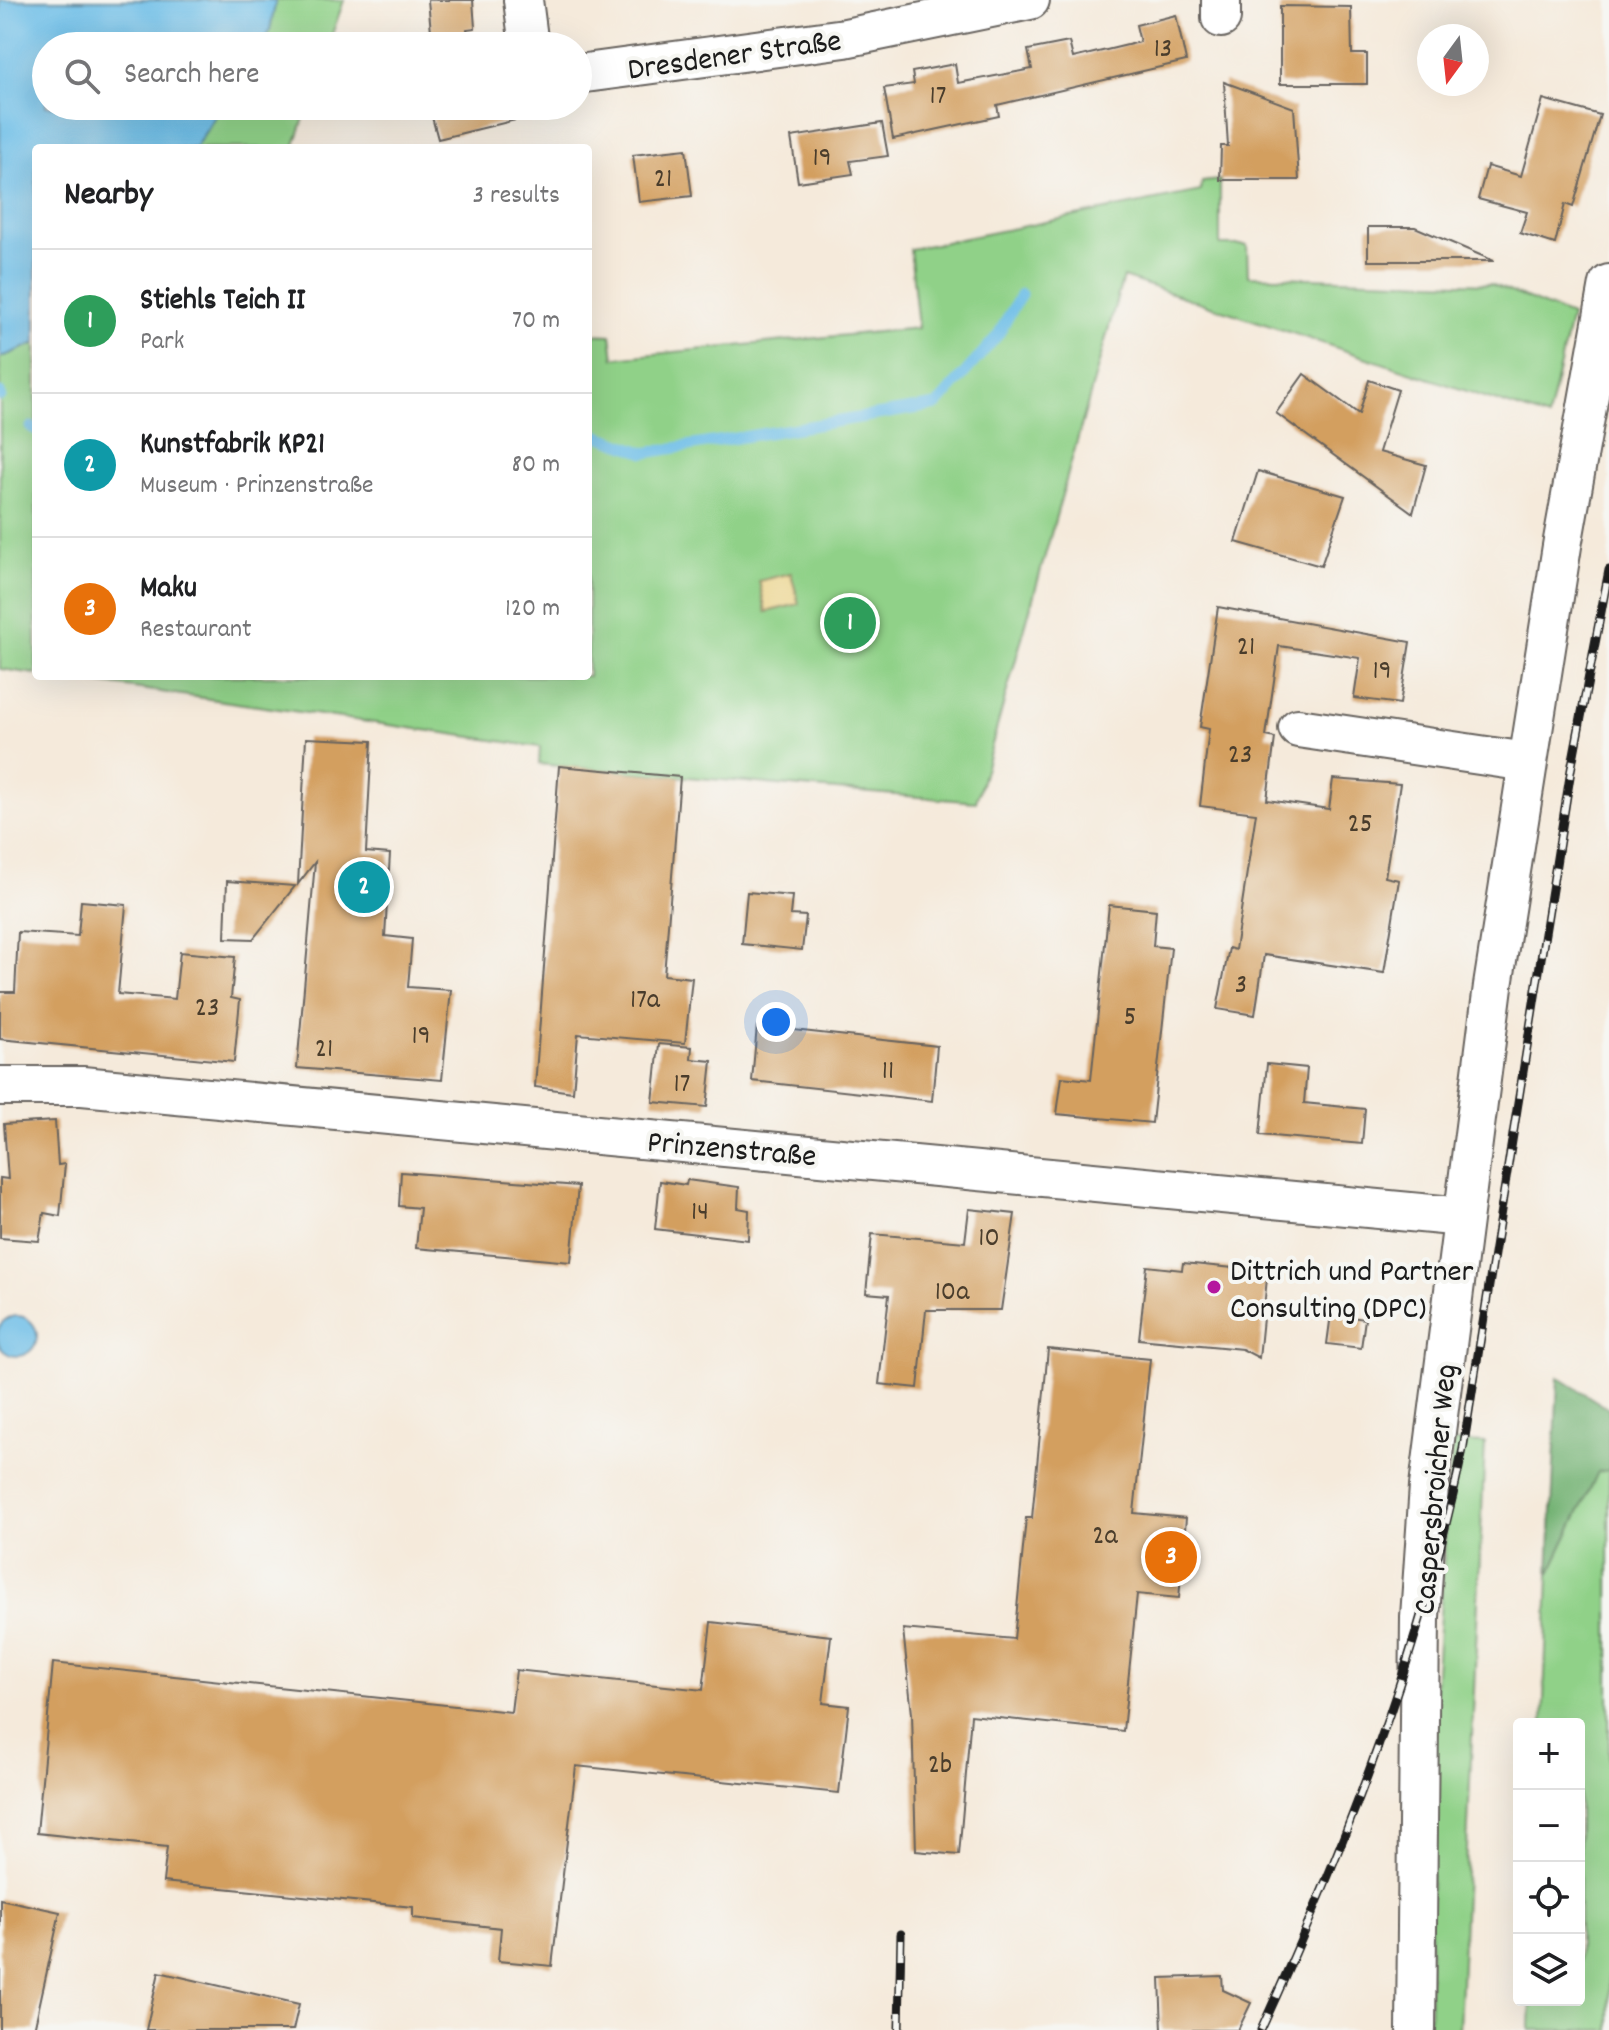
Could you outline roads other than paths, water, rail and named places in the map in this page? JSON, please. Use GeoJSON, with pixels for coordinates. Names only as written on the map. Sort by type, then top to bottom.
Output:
{"type":"FeatureCollection","features":[{"type":"Feature","properties":{"kind":"street"},"geometry":{"type":"LineString","coordinates":[[523,0],[527,32]]}},
{"type":"Feature","properties":{"kind":"street","name":"Dresdener Straße"},"geometry":{"type":"LineString","coordinates":[[592,72],[845,38],[1030,0]]}},
{"type":"Feature","properties":{"kind":"street","name":"Caspersbroicher Weg"},"geometry":{"type":"LineString","coordinates":[[1416,2030],[1420,1617],[1429,1486],[1493,986],[1527,762],[1609,284]]}},
{"type":"Feature","properties":{"kind":"street"},"geometry":{"type":"LineString","coordinates":[[1298,728],[1527,762]]}},
{"type":"Feature","properties":{"kind":"street","name":"Prinzenstraße"},"geometry":{"type":"LineString","coordinates":[[0,1086],[82,1086],[1463,1217]]}},
{"type":"Feature","properties":{"kind":"water"},"geometry":{"type":"Polygon","coordinates":[[[0,0],[276,0],[269,32],[32,32],[32,120],[213,120],[198,144],[32,144],[32,345],[0,358],[0,0]]]}},
{"type":"Feature","properties":{"kind":"water"},"geometry":{"type":"Polygon","coordinates":[[[9,1317],[25,1317],[36,1328],[36,1344],[25,1355],[9,1355],[-1,1345],[-1,1327],[9,1317]]]}},
{"type":"Feature","properties":{"kind":"waterway"},"geometry":{"type":"LineString","coordinates":[[592,433],[645,453],[937,405],[998,335],[1021,294]]}},
{"type":"Feature","properties":{"kind":"railway"},"geometry":{"type":"LineString","coordinates":[[1261,2030],[1323,1889],[1378,1745],[1426,1598],[1446,1524],[1463,1449],[1571,770],[1609,570]]}},
{"type":"Feature","properties":{"kind":"railway"},"geometry":{"type":"LineString","coordinates":[[899,2030],[901,1934]]}},
{"type":"Feature","properties":{"kind":"place","name":"Stiehls Teich II"},"geometry":{"type":"Point","coordinates":[850,623]}},
{"type":"Feature","properties":{"kind":"place","name":"Kunstfabrik KP21"},"geometry":{"type":"Point","coordinates":[364,887]}},
{"type":"Feature","properties":{"kind":"place","name":"Dittrich und Partner Consulting (DPC)"},"geometry":{"type":"Point","coordinates":[1214,1287]}},
{"type":"Feature","properties":{"kind":"place","name":"Maku"},"geometry":{"type":"Point","coordinates":[1171,1557]}}]}
